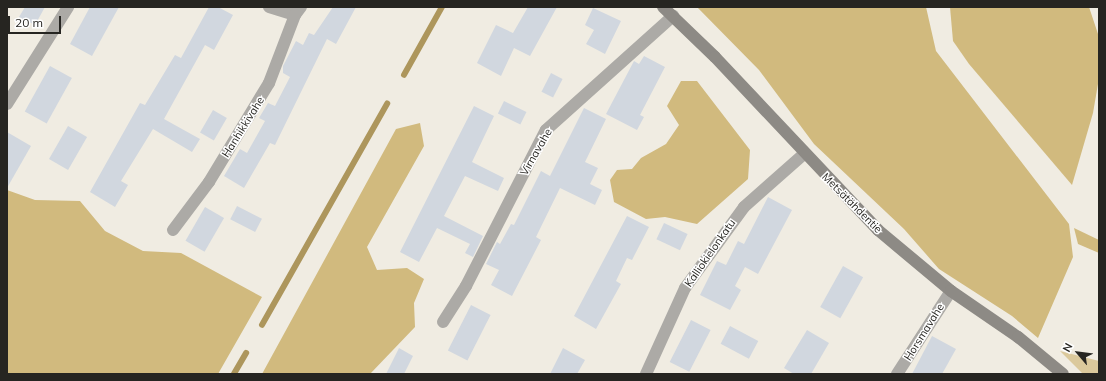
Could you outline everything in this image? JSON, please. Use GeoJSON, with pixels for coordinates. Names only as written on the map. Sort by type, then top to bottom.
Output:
{"type":"FeatureCollection","features":[{"type":"Feature","properties":{"kind":"main road","name":"Metsätähdentie"},"geometry":{"type":"LineString","coordinates":[[663,7],[878,230],[951,291],[1063,374]]}},
{"type":"Feature","properties":{"kind":"street"},"geometry":{"type":"LineString","coordinates":[[7,104],[68,7]]}},
{"type":"Feature","properties":{"kind":"street"},"geometry":{"type":"LineString","coordinates":[[269,7],[298,11]]}},
{"type":"Feature","properties":{"kind":"street","name":"Hanhikkivahe"},"geometry":{"type":"LineString","coordinates":[[173,230],[209,182],[269,84],[298,11]]}},
{"type":"Feature","properties":{"kind":"street","name":"Virnavahe"},"geometry":{"type":"LineString","coordinates":[[443,322],[466,286],[546,130],[673,16]]}},
{"type":"Feature","properties":{"kind":"street","name":"Kalliokielonkatu"},"geometry":{"type":"LineString","coordinates":[[646,374],[690,281],[744,207],[804,154]]}},
{"type":"Feature","properties":{"kind":"street","name":"Horsmavahe"},"geometry":{"type":"LineString","coordinates":[[897,374],[951,291]]}},
{"type":"Feature","properties":{"kind":"shaded area"},"geometry":{"type":"Polygon","coordinates":[[[697,7],[926,7],[936,51],[1069,224],[1073,257],[1038,338],[1012,316],[939,269],[904,229],[814,144],[759,70],[697,7]]]}},
{"type":"Feature","properties":{"kind":"shaded area"},"geometry":{"type":"Polygon","coordinates":[[[950,7],[1089,7],[1099,37],[1099,78],[1093,113],[1072,185],[969,64],[953,41],[950,7]]]}},
{"type":"Feature","properties":{"kind":"shaded area"},"geometry":{"type":"Polygon","coordinates":[[[681,81],[697,81],[750,150],[748,179],[697,224],[665,217],[646,219],[614,202],[610,180],[617,170],[632,169],[641,158],[666,144],[679,125],[667,106],[681,81]]]}},
{"type":"Feature","properties":{"kind":"shaded area"},"geometry":{"type":"Polygon","coordinates":[[[420,123],[424,146],[367,247],[377,270],[407,268],[424,279],[414,303],[415,327],[370,374],[262,374],[396,129],[420,123]]]}},
{"type":"Feature","properties":{"kind":"shaded area"},"geometry":{"type":"Polygon","coordinates":[[[7,190],[35,200],[80,201],[105,231],[143,251],[181,253],[262,297],[218,374],[7,374],[7,190]]]}},
{"type":"Feature","properties":{"kind":"shaded area"},"geometry":{"type":"Polygon","coordinates":[[[1074,228],[1099,240],[1099,253],[1078,244],[1074,228]]]}},
{"type":"Feature","properties":{"kind":"shaded area"},"geometry":{"type":"Polygon","coordinates":[[[1060,351],[1099,361],[1099,374],[1083,374],[1060,351]]]}},
{"type":"Feature","properties":{"kind":"building"},"geometry":{"type":"Polygon","coordinates":[[[25,7],[45,7],[35,25],[19,17],[25,7]]]}},
{"type":"Feature","properties":{"kind":"building"},"geometry":{"type":"Polygon","coordinates":[[[90,7],[119,7],[92,56],[70,44],[90,7]]]}},
{"type":"Feature","properties":{"kind":"building"},"geometry":{"type":"Polygon","coordinates":[[[209,7],[218,7],[233,15],[214,50],[205,45],[164,119],[200,139],[192,152],[153,129],[121,181],[128,185],[115,207],[90,192],[140,103],[145,105],[175,55],[181,58],[209,7]]]}},
{"type":"Feature","properties":{"kind":"building"},"geometry":{"type":"Polygon","coordinates":[[[333,7],[356,7],[336,44],[327,39],[275,145],[270,143],[244,188],[224,176],[240,149],[247,153],[265,121],[259,118],[268,103],[275,106],[290,77],[283,73],[283,66],[296,41],[303,45],[309,33],[314,35],[333,7]]]}},
{"type":"Feature","properties":{"kind":"building"},"geometry":{"type":"Polygon","coordinates":[[[528,7],[557,7],[530,56],[514,48],[501,76],[477,63],[496,25],[513,33],[528,7]]]}},
{"type":"Feature","properties":{"kind":"building"},"geometry":{"type":"Polygon","coordinates":[[[593,8],[621,21],[605,54],[586,44],[594,30],[585,25],[593,8]]]}},
{"type":"Feature","properties":{"kind":"building"},"geometry":{"type":"Polygon","coordinates":[[[644,56],[665,67],[640,115],[644,117],[637,130],[606,114],[634,61],[639,64],[644,56]]]}},
{"type":"Feature","properties":{"kind":"building"},"geometry":{"type":"Polygon","coordinates":[[[50,66],[72,78],[47,124],[25,111],[50,66]]]}},
{"type":"Feature","properties":{"kind":"building"},"geometry":{"type":"Polygon","coordinates":[[[551,73],[563,79],[553,98],[541,92],[551,73]]]}},
{"type":"Feature","properties":{"kind":"building"},"geometry":{"type":"Polygon","coordinates":[[[504,101],[526,112],[520,125],[498,114],[504,101]]]}},
{"type":"Feature","properties":{"kind":"building"},"geometry":{"type":"Polygon","coordinates":[[[474,106],[494,116],[472,162],[504,178],[498,191],[465,176],[444,216],[483,236],[473,257],[465,253],[470,244],[437,228],[419,262],[400,252],[474,106]]]}},
{"type":"Feature","properties":{"kind":"building"},"geometry":{"type":"Polygon","coordinates":[[[584,108],[606,119],[585,162],[598,168],[590,184],[602,190],[595,205],[560,188],[536,237],[541,240],[512,296],[491,285],[499,270],[486,264],[497,242],[500,244],[511,224],[514,225],[541,171],[550,176],[584,108]]]}},
{"type":"Feature","properties":{"kind":"building"},"geometry":{"type":"Polygon","coordinates":[[[213,110],[227,118],[214,141],[200,133],[213,110]]]}},
{"type":"Feature","properties":{"kind":"building"},"geometry":{"type":"Polygon","coordinates":[[[68,126],[87,137],[68,170],[49,159],[68,126]]]}},
{"type":"Feature","properties":{"kind":"building"},"geometry":{"type":"Polygon","coordinates":[[[7,132],[31,146],[7,188],[7,132]]]}},
{"type":"Feature","properties":{"kind":"building"},"geometry":{"type":"Polygon","coordinates":[[[768,197],[792,210],[758,274],[745,267],[735,286],[741,290],[730,310],[700,295],[717,261],[726,265],[738,241],[744,244],[768,197]]]}},
{"type":"Feature","properties":{"kind":"building"},"geometry":{"type":"Polygon","coordinates":[[[237,206],[262,219],[255,232],[230,219],[237,206]]]}},
{"type":"Feature","properties":{"kind":"building"},"geometry":{"type":"Polygon","coordinates":[[[205,207],[224,218],[205,252],[186,241],[205,207]]]}},
{"type":"Feature","properties":{"kind":"building"},"geometry":{"type":"Polygon","coordinates":[[[627,216],[649,227],[632,260],[627,258],[616,281],[621,284],[596,329],[574,316],[627,216]]]}},
{"type":"Feature","properties":{"kind":"building"},"geometry":{"type":"Polygon","coordinates":[[[664,223],[688,234],[680,250],[656,239],[664,223]]]}},
{"type":"Feature","properties":{"kind":"building"},"geometry":{"type":"Polygon","coordinates":[[[843,266],[863,277],[840,318],[820,307],[843,266]]]}},
{"type":"Feature","properties":{"kind":"building"},"geometry":{"type":"Polygon","coordinates":[[[471,305],[491,315],[467,360],[448,350],[471,305]]]}},
{"type":"Feature","properties":{"kind":"building"},"geometry":{"type":"Polygon","coordinates":[[[691,320],[711,330],[689,372],[670,362],[691,320]]]}},
{"type":"Feature","properties":{"kind":"building"},"geometry":{"type":"Polygon","coordinates":[[[730,326],[758,341],[749,359],[721,344],[730,326]]]}},
{"type":"Feature","properties":{"kind":"building"},"geometry":{"type":"Polygon","coordinates":[[[807,330],[829,343],[811,374],[794,374],[784,368],[807,330]]]}},
{"type":"Feature","properties":{"kind":"building"},"geometry":{"type":"Polygon","coordinates":[[[932,336],[956,349],[942,374],[912,374],[932,336]]]}},
{"type":"Feature","properties":{"kind":"building"},"geometry":{"type":"Polygon","coordinates":[[[399,348],[413,356],[404,374],[386,374],[399,348]]]}},
{"type":"Feature","properties":{"kind":"building"},"geometry":{"type":"Polygon","coordinates":[[[563,348],[585,360],[577,374],[550,374],[563,348]]]}},
{"type":"Feature","properties":{"kind":"waterway"},"geometry":{"type":"LineString","coordinates":[[404,75],[442,7]]}},
{"type":"Feature","properties":{"kind":"waterway"},"geometry":{"type":"LineString","coordinates":[[262,325],[387,104]]}},
{"type":"Feature","properties":{"kind":"waterway"},"geometry":{"type":"LineString","coordinates":[[234,374],[246,353]]}}]}
